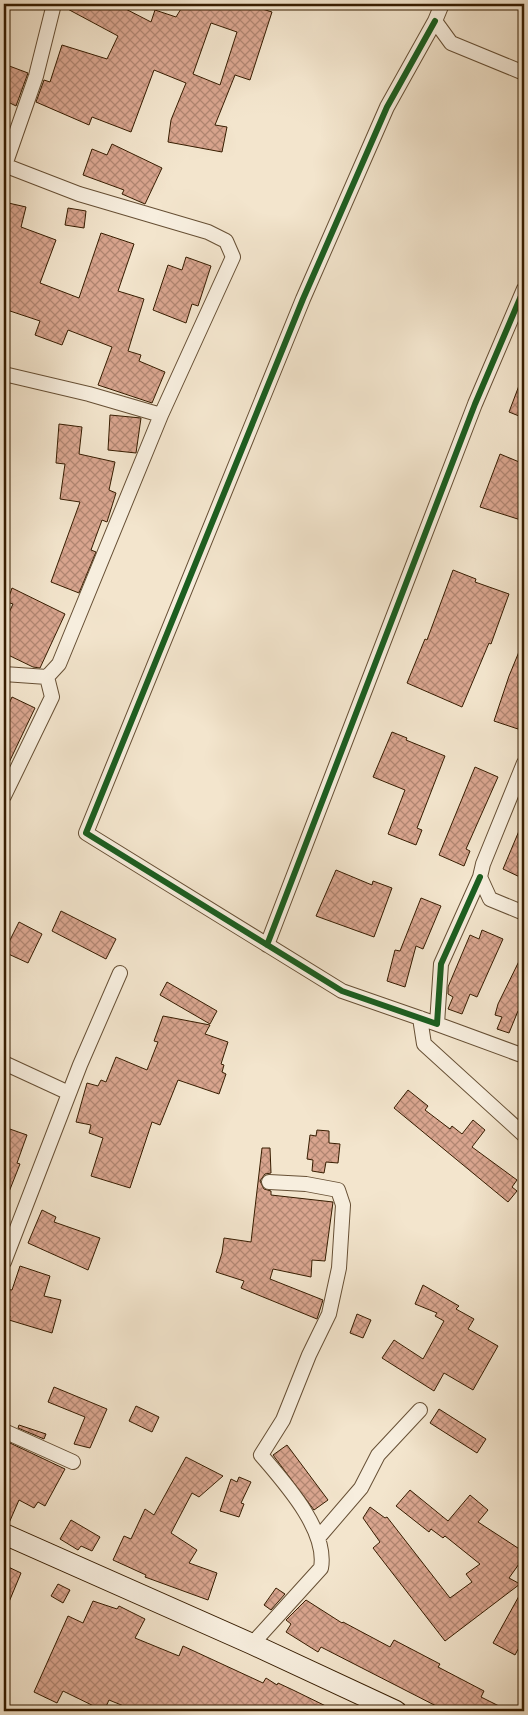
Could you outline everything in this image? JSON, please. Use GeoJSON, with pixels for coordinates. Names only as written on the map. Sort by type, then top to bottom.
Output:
{"type":"FeatureCollection","features":[{"type":"Feature","properties":{"kind":"street"},"geometry":{"type":"LineString","coordinates":[[47,677],[59,664],[161,415],[233,257],[226,242],[208,232],[80,194],[4,165],[36,76],[54,4]]}},
{"type":"Feature","properties":{"kind":"street"},"geometry":{"type":"LineString","coordinates":[[442,4],[435,21],[387,107],[303,299],[86,833],[342,991],[524,1056]]}},
{"type":"Feature","properties":{"kind":"street"},"geometry":{"type":"LineString","coordinates":[[435,21],[451,43],[524,73]]}},
{"type":"Feature","properties":{"kind":"street"},"geometry":{"type":"LineString","coordinates":[[267,945],[475,404],[524,289]]}},
{"type":"Feature","properties":{"kind":"street"},"geometry":{"type":"LineString","coordinates":[[4,374],[97,396],[161,415]]}},
{"type":"Feature","properties":{"kind":"street"},"geometry":{"type":"LineString","coordinates":[[4,674],[47,677]]}},
{"type":"Feature","properties":{"kind":"street"},"geometry":{"type":"LineString","coordinates":[[4,796],[52,697],[47,677]]}},
{"type":"Feature","properties":{"kind":"street"},"geometry":{"type":"LineString","coordinates":[[437,1024],[441,964],[480,877],[483,864],[524,764]]}},
{"type":"Feature","properties":{"kind":"street"},"geometry":{"type":"LineString","coordinates":[[480,877],[490,899],[524,914]]}},
{"type":"Feature","properties":{"kind":"street"},"geometry":{"type":"LineString","coordinates":[[5,1257],[69,1092],[120,974]]}},
{"type":"Feature","properties":{"kind":"street"},"geometry":{"type":"LineString","coordinates":[[420,1018],[424,1044],[524,1135]]}},
{"type":"Feature","properties":{"kind":"street"},"geometry":{"type":"LineString","coordinates":[[4,1063],[69,1092]]}},
{"type":"Feature","properties":{"kind":"street"},"geometry":{"type":"LineString","coordinates":[[252,1644],[320,1568],[323,1558],[318,1538],[292,1491],[261,1455],[282,1420],[309,1355],[329,1314],[338,1268],[343,1205],[338,1190],[306,1184],[269,1182]]}},
{"type":"Feature","properties":{"kind":"street"},"geometry":{"type":"LineString","coordinates":[[318,1538],[361,1488],[378,1454],[420,1410]]}},
{"type":"Feature","properties":{"kind":"street"},"geometry":{"type":"LineString","coordinates":[[4,1431],[73,1462]]}},
{"type":"Feature","properties":{"kind":"street"},"geometry":{"type":"LineString","coordinates":[[4,1534],[252,1644],[396,1711]]}},
{"type":"Feature","properties":{"kind":"building"},"geometry":{"type":"Polygon","coordinates":[[[63,4],[116,4],[151,22],[155,10],[176,17],[184,4],[246,4],[272,12],[250,80],[235,75],[215,125],[227,127],[222,152],[168,142],[171,120],[186,83],[154,70],[131,132],[92,117],[89,125],[36,102],[44,80],[50,82],[62,45],[107,59],[118,36],[62,6],[63,4]],[[211,23],[193,74],[220,85],[237,32],[211,23]]]}},
{"type":"Feature","properties":{"kind":"building"},"geometry":{"type":"Polygon","coordinates":[[[4,64],[28,73],[16,106],[4,100],[4,64]]]}},
{"type":"Feature","properties":{"kind":"building"},"geometry":{"type":"Polygon","coordinates":[[[112,144],[162,168],[145,204],[122,194],[124,190],[83,175],[92,149],[107,155],[112,144]]]}},
{"type":"Feature","properties":{"kind":"building"},"geometry":{"type":"Polygon","coordinates":[[[4,202],[26,207],[21,227],[56,240],[40,283],[79,298],[101,233],[134,244],[118,291],[144,299],[128,351],[141,355],[139,361],[165,372],[152,403],[98,385],[112,347],[68,330],[62,345],[35,335],[40,321],[4,309],[4,202]]]}},
{"type":"Feature","properties":{"kind":"building"},"geometry":{"type":"Polygon","coordinates":[[[68,208],[86,211],[84,228],[65,225],[68,208]]]}},
{"type":"Feature","properties":{"kind":"building"},"geometry":{"type":"Polygon","coordinates":[[[186,257],[211,266],[198,306],[192,304],[186,323],[153,310],[168,265],[182,270],[186,257]]]}},
{"type":"Feature","properties":{"kind":"building"},"geometry":{"type":"Polygon","coordinates":[[[524,375],[524,418],[509,412],[524,375]]]}},
{"type":"Feature","properties":{"kind":"building"},"geometry":{"type":"Polygon","coordinates":[[[110,415],[141,418],[136,453],[108,450],[110,415]]]}},
{"type":"Feature","properties":{"kind":"building"},"geometry":{"type":"Polygon","coordinates":[[[59,424],[82,427],[79,454],[115,462],[109,490],[116,493],[107,522],[102,520],[91,550],[96,552],[79,593],[51,582],[80,502],[60,499],[65,464],[56,463],[59,424]]]}},
{"type":"Feature","properties":{"kind":"building"},"geometry":{"type":"Polygon","coordinates":[[[500,454],[524,464],[524,521],[480,507],[500,454]]]}},
{"type":"Feature","properties":{"kind":"building"},"geometry":{"type":"Polygon","coordinates":[[[453,570],[476,579],[475,582],[509,594],[491,644],[489,643],[462,707],[407,683],[425,639],[427,640],[453,570]]]}},
{"type":"Feature","properties":{"kind":"building"},"geometry":{"type":"Polygon","coordinates":[[[12,588],[65,614],[40,668],[33,667],[4,653],[4,623],[13,604],[7,602],[12,588]]]}},
{"type":"Feature","properties":{"kind":"building"},"geometry":{"type":"Polygon","coordinates":[[[523,642],[524,709],[518,729],[494,721],[523,642]]]}},
{"type":"Feature","properties":{"kind":"building"},"geometry":{"type":"Polygon","coordinates":[[[12,697],[35,708],[4,773],[4,714],[12,697]]]}},
{"type":"Feature","properties":{"kind":"building"},"geometry":{"type":"Polygon","coordinates":[[[392,732],[407,738],[406,740],[445,756],[417,828],[422,830],[416,845],[388,834],[405,790],[373,777],[392,732]]]}},
{"type":"Feature","properties":{"kind":"building"},"geometry":{"type":"Polygon","coordinates":[[[475,767],[498,777],[466,849],[470,851],[464,866],[439,855],[475,767]]]}},
{"type":"Feature","properties":{"kind":"building"},"geometry":{"type":"Polygon","coordinates":[[[524,819],[524,879],[503,869],[524,819]]]}},
{"type":"Feature","properties":{"kind":"building"},"geometry":{"type":"Polygon","coordinates":[[[336,870],[372,885],[373,881],[392,888],[374,937],[316,916],[336,870]]]}},
{"type":"Feature","properties":{"kind":"building"},"geometry":{"type":"Polygon","coordinates":[[[421,898],[441,906],[423,949],[416,946],[405,987],[387,981],[395,950],[400,951],[421,898]]]}},
{"type":"Feature","properties":{"kind":"building"},"geometry":{"type":"Polygon","coordinates":[[[61,911],[116,939],[106,959],[52,931],[61,911]]]}},
{"type":"Feature","properties":{"kind":"building"},"geometry":{"type":"Polygon","coordinates":[[[19,922],[42,934],[28,963],[4,952],[19,922]]]}},
{"type":"Feature","properties":{"kind":"building"},"geometry":{"type":"Polygon","coordinates":[[[482,930],[503,939],[477,997],[470,994],[462,1014],[448,1009],[453,997],[448,994],[448,987],[470,935],[479,939],[482,930]]]}},
{"type":"Feature","properties":{"kind":"building"},"geometry":{"type":"Polygon","coordinates":[[[524,951],[524,1014],[518,1011],[509,1033],[497,1029],[502,1017],[495,1015],[498,1004],[524,951]]]}},
{"type":"Feature","properties":{"kind":"building"},"geometry":{"type":"Polygon","coordinates":[[[167,982],[217,1011],[210,1024],[160,995],[167,982]]]}},
{"type":"Feature","properties":{"kind":"building"},"geometry":{"type":"Polygon","coordinates":[[[163,1016],[210,1025],[205,1034],[228,1042],[221,1064],[224,1065],[222,1072],[226,1074],[219,1094],[178,1080],[160,1125],[152,1122],[130,1188],[91,1176],[103,1138],[89,1133],[91,1125],[76,1122],[87,1083],[98,1086],[101,1080],[106,1082],[116,1057],[147,1070],[158,1042],[154,1041],[163,1016]]]}},
{"type":"Feature","properties":{"kind":"building"},"geometry":{"type":"Polygon","coordinates":[[[408,1090],[428,1106],[425,1110],[450,1129],[452,1126],[462,1134],[473,1120],[485,1130],[472,1147],[517,1180],[512,1187],[517,1191],[508,1202],[394,1108],[408,1090]]]}},
{"type":"Feature","properties":{"kind":"building"},"geometry":{"type":"Polygon","coordinates":[[[4,1127],[27,1135],[17,1163],[20,1164],[5,1202],[4,1127]]]}},
{"type":"Feature","properties":{"kind":"building"},"geometry":{"type":"Polygon","coordinates":[[[317,1130],[329,1131],[329,1143],[340,1144],[338,1163],[326,1162],[324,1173],[312,1171],[313,1160],[307,1159],[310,1135],[316,1136],[317,1130]]]}},
{"type":"Feature","properties":{"kind":"building"},"geometry":{"type":"Polygon","coordinates":[[[262,1148],[270,1148],[271,1173],[265,1174],[260,1181],[264,1189],[271,1191],[271,1195],[333,1202],[325,1261],[312,1260],[311,1277],[273,1269],[270,1279],[323,1300],[317,1319],[241,1288],[244,1281],[216,1272],[224,1238],[251,1242],[262,1148]]]}},
{"type":"Feature","properties":{"kind":"building"},"geometry":{"type":"Polygon","coordinates":[[[42,1210],[56,1217],[54,1222],[100,1238],[88,1270],[28,1243],[42,1210]]]}},
{"type":"Feature","properties":{"kind":"building"},"geometry":{"type":"Polygon","coordinates":[[[20,1266],[50,1276],[44,1296],[61,1300],[52,1333],[9,1320],[10,1316],[4,1314],[4,1289],[12,1290],[20,1266]]]}},
{"type":"Feature","properties":{"kind":"building"},"geometry":{"type":"Polygon","coordinates":[[[423,1285],[459,1306],[456,1309],[474,1319],[468,1329],[498,1346],[473,1390],[444,1373],[434,1391],[382,1358],[394,1340],[423,1359],[444,1321],[435,1316],[437,1313],[415,1304],[423,1285]]]}},
{"type":"Feature","properties":{"kind":"building"},"geometry":{"type":"Polygon","coordinates":[[[357,1314],[371,1320],[363,1338],[350,1333],[357,1314]]]}},
{"type":"Feature","properties":{"kind":"building"},"geometry":{"type":"Polygon","coordinates":[[[54,1387],[107,1409],[90,1448],[74,1444],[85,1417],[48,1402],[54,1387]]]}},
{"type":"Feature","properties":{"kind":"building"},"geometry":{"type":"Polygon","coordinates":[[[136,1406],[159,1417],[152,1432],[129,1421],[136,1406]]]}},
{"type":"Feature","properties":{"kind":"building"},"geometry":{"type":"Polygon","coordinates":[[[439,1409],[486,1439],[477,1453],[430,1423],[439,1409]]]}},
{"type":"Feature","properties":{"kind":"building"},"geometry":{"type":"Polygon","coordinates":[[[19,1425],[46,1434],[44,1439],[18,1428],[19,1425]]]}},
{"type":"Feature","properties":{"kind":"building"},"geometry":{"type":"Polygon","coordinates":[[[10,1443],[65,1469],[45,1506],[38,1502],[34,1508],[19,1500],[9,1523],[4,1522],[4,1456],[10,1443]]]}},
{"type":"Feature","properties":{"kind":"building"},"geometry":{"type":"Polygon","coordinates":[[[287,1445],[328,1500],[314,1510],[273,1455],[287,1445]]]}},
{"type":"Feature","properties":{"kind":"building"},"geometry":{"type":"Polygon","coordinates":[[[186,1457],[223,1476],[199,1497],[192,1493],[171,1533],[197,1550],[189,1563],[217,1573],[208,1600],[145,1577],[146,1575],[113,1560],[124,1536],[131,1539],[145,1509],[154,1515],[186,1457]]]}},
{"type":"Feature","properties":{"kind":"building"},"geometry":{"type":"Polygon","coordinates":[[[239,1477],[251,1482],[241,1503],[244,1504],[239,1517],[220,1511],[231,1479],[237,1482],[239,1477]]]}},
{"type":"Feature","properties":{"kind":"building"},"geometry":{"type":"Polygon","coordinates":[[[410,1490],[448,1521],[470,1495],[488,1510],[478,1522],[524,1552],[524,1557],[509,1578],[520,1584],[445,1641],[373,1548],[380,1542],[363,1518],[370,1507],[385,1518],[387,1517],[450,1598],[472,1582],[466,1574],[480,1564],[445,1536],[443,1538],[431,1529],[429,1532],[396,1506],[410,1490]]]}},
{"type":"Feature","properties":{"kind":"building"},"geometry":{"type":"Polygon","coordinates":[[[71,1520],[100,1537],[92,1551],[81,1546],[78,1550],[60,1539],[71,1520]]]}},
{"type":"Feature","properties":{"kind":"building"},"geometry":{"type":"Polygon","coordinates":[[[4,1565],[21,1573],[4,1614],[4,1565]]]}},
{"type":"Feature","properties":{"kind":"building"},"geometry":{"type":"Polygon","coordinates":[[[58,1584],[70,1590],[63,1603],[51,1596],[58,1584]]]}},
{"type":"Feature","properties":{"kind":"building"},"geometry":{"type":"Polygon","coordinates":[[[524,1587],[524,1638],[515,1655],[493,1643],[524,1587]]]}},
{"type":"Feature","properties":{"kind":"building"},"geometry":{"type":"Polygon","coordinates":[[[276,1588],[285,1594],[271,1610],[264,1605],[276,1588]]]}},
{"type":"Feature","properties":{"kind":"building"},"geometry":{"type":"Polygon","coordinates":[[[306,1600],[342,1623],[390,1647],[394,1640],[440,1664],[438,1667],[484,1691],[481,1697],[509,1711],[446,1711],[321,1647],[318,1652],[286,1632],[291,1624],[286,1620],[306,1600]]]}},
{"type":"Feature","properties":{"kind":"building"},"geometry":{"type":"Polygon","coordinates":[[[93,1601],[117,1609],[119,1606],[145,1619],[135,1638],[179,1656],[183,1646],[263,1683],[266,1678],[277,1685],[278,1683],[336,1711],[303,1711],[293,1706],[290,1711],[136,1711],[109,1700],[104,1711],[63,1691],[57,1703],[34,1692],[68,1616],[83,1623],[93,1601]]]}},
{"type":"Feature","properties":{"kind":"cycle path"},"geometry":{"type":"LineString","coordinates":[[435,21],[387,107],[303,299],[86,833],[342,991],[437,1024],[441,964],[480,877]]}},
{"type":"Feature","properties":{"kind":"cycle path"},"geometry":{"type":"LineString","coordinates":[[267,945],[475,404],[524,289]]}}]}
